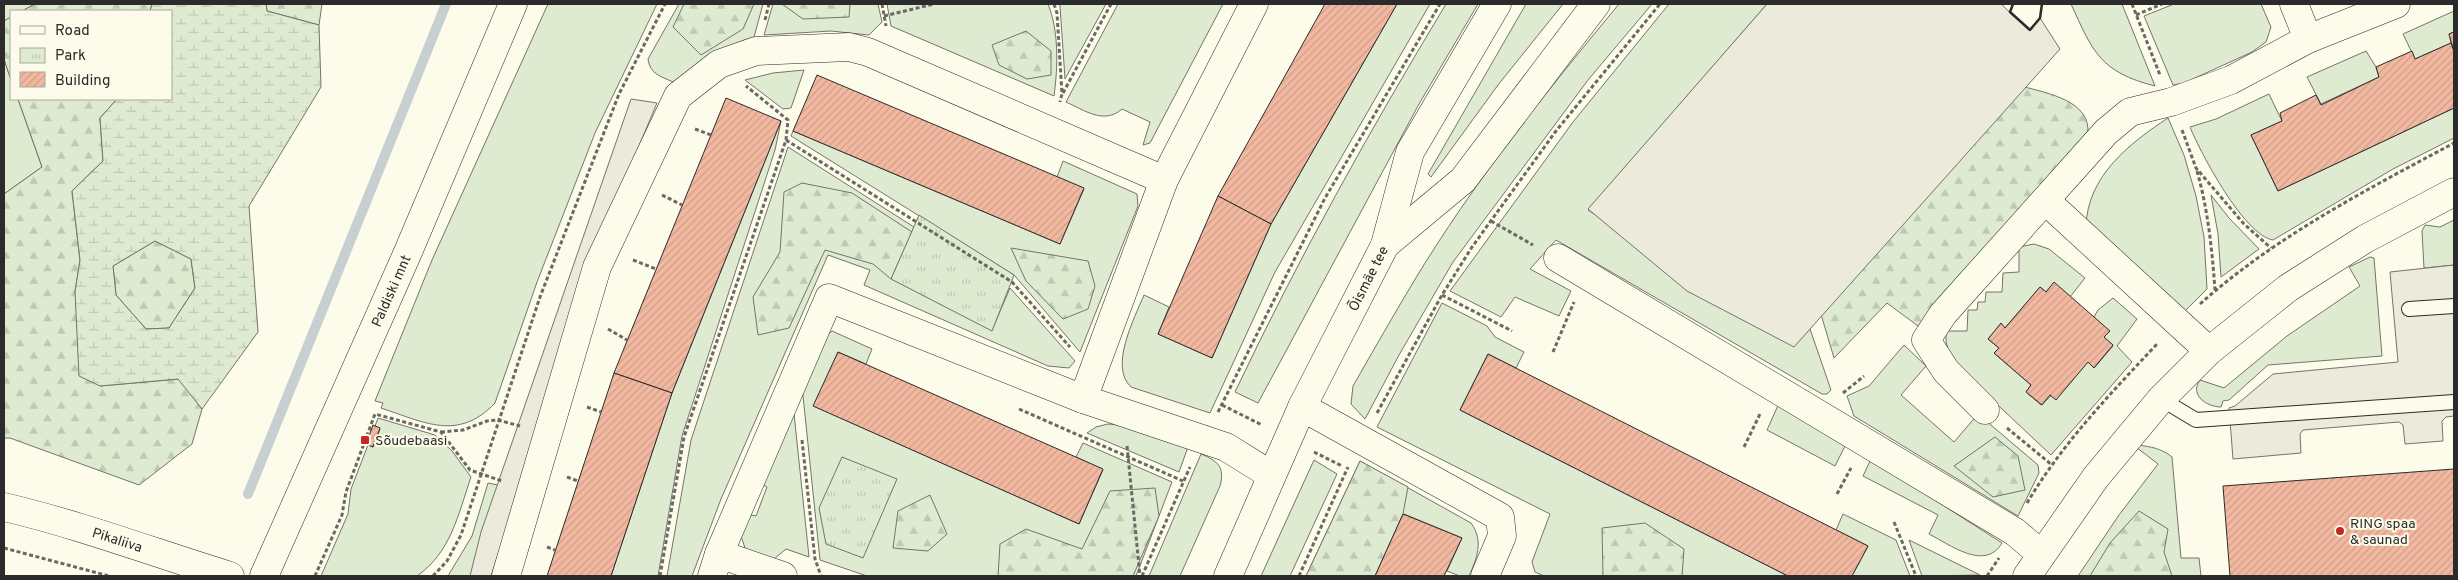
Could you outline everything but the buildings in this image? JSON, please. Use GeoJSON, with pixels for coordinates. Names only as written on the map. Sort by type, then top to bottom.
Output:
{"type":"FeatureCollection","features":[{"type":"Feature","properties":{"kind":"street","name":"Paldiski mnt"},"geometry":{"type":"LineString","coordinates":[[264,576],[408,252],[513,4]]}},
{"type":"Feature","properties":{"kind":"street"},"geometry":{"type":"LineString","coordinates":[[1083,398],[1164,180],[1254,4]]}},
{"type":"Feature","properties":{"kind":"street"},"geometry":{"type":"LineString","coordinates":[[1385,245],[1410,152],[1497,4]]}},
{"type":"Feature","properties":{"kind":"street","name":"Õismäe tee"},"geometry":{"type":"LineString","coordinates":[[1228,576],[1302,408],[1385,245],[1463,180],[1596,4]]}},
{"type":"Feature","properties":{"kind":"street"},"geometry":{"type":"LineString","coordinates":[[2294,4],[2308,39]]}},
{"type":"Feature","properties":{"kind":"street"},"geometry":{"type":"LineString","coordinates":[[1986,410],[1946,371],[1926,340],[1943,314],[2106,132],[2130,112],[2171,102],[2231,80],[2308,39],[2396,4]]}},
{"type":"Feature","properties":{"kind":"street"},"geometry":{"type":"LineString","coordinates":[[506,576],[589,292],[606,249],[678,96],[719,64],[756,51],[849,47],[868,52],[1164,180]]}},
{"type":"Feature","properties":{"kind":"street"},"geometry":{"type":"LineString","coordinates":[[1558,258],[2015,532],[2034,565],[2096,477],[2161,398],[2209,351],[2288,288],[2365,239],[2454,192]]}},
{"type":"Feature","properties":{"kind":"street"},"geometry":{"type":"LineString","coordinates":[[2045,200],[2209,351]]}},
{"type":"Feature","properties":{"kind":"street"},"geometry":{"type":"LineString","coordinates":[[783,576],[715,565],[829,298],[1083,398],[1226,447],[1271,475]]}},
{"type":"Feature","properties":{"kind":"street"},"geometry":{"type":"LineString","coordinates":[[1302,408],[1500,517],[1502,536],[1485,576]]}},
{"type":"Feature","properties":{"kind":"street","name":"Pikaliiva"},"geometry":{"type":"LineString","coordinates":[[4,507],[42,516],[134,544],[230,576]]}},
{"type":"Feature","properties":{"kind":"lane"},"geometry":{"type":"LineString","coordinates":[[2409,309],[2454,306]]}},
{"type":"Feature","properties":{"kind":"lane"},"geometry":{"type":"LineString","coordinates":[[2161,398],[2196,420],[2454,402]]}},
{"type":"Feature","properties":{"kind":"path"},"geometry":{"type":"LineString","coordinates":[[433,576],[447,561],[461,534],[540,297],[619,94],[665,4]]}},
{"type":"Feature","properties":{"kind":"path"},"geometry":{"type":"LineString","coordinates":[[884,16],[934,4]]}},
{"type":"Feature","properties":{"kind":"path"},"geometry":{"type":"LineString","coordinates":[[1054,4],[1057,13],[1062,94]]}},
{"type":"Feature","properties":{"kind":"path"},"geometry":{"type":"LineString","coordinates":[[1050,131],[1062,94],[1111,4]]}},
{"type":"Feature","properties":{"kind":"path"},"geometry":{"type":"LineString","coordinates":[[1141,576],[1203,440],[1325,198],[1440,4]]}},
{"type":"Feature","properties":{"kind":"path"},"geometry":{"type":"LineString","coordinates":[[1299,576],[1340,482],[1442,294],[1490,220],[1556,131],[1660,4]]}},
{"type":"Feature","properties":{"kind":"path"},"geometry":{"type":"LineString","coordinates":[[2132,4],[2196,168],[2206,203],[2211,237],[2215,291]]}},
{"type":"Feature","properties":{"kind":"path"},"geometry":{"type":"LineString","coordinates":[[2136,15],[2162,4]]}},
{"type":"Feature","properties":{"kind":"path"},"geometry":{"type":"LineString","coordinates":[[660,576],[684,437],[786,140],[788,120],[744,85]]}},
{"type":"Feature","properties":{"kind":"path"},"geometry":{"type":"LineString","coordinates":[[786,140],[1012,282],[1093,372]]}},
{"type":"Feature","properties":{"kind":"path"},"geometry":{"type":"LineString","coordinates":[[2196,168],[2244,224],[2271,248]]}},
{"type":"Feature","properties":{"kind":"path"},"geometry":{"type":"LineString","coordinates":[[655,192],[682,205]]}},
{"type":"Feature","properties":{"kind":"path"},"geometry":{"type":"LineString","coordinates":[[1490,220],[1558,258]]}},
{"type":"Feature","properties":{"kind":"path"},"geometry":{"type":"LineString","coordinates":[[628,268],[634,251]]}},
{"type":"Feature","properties":{"kind":"path"},"geometry":{"type":"LineString","coordinates":[[631,259],[656,269]]}},
{"type":"Feature","properties":{"kind":"path"},"geometry":{"type":"LineString","coordinates":[[1553,352],[1585,275]]}},
{"type":"Feature","properties":{"kind":"path"},"geometry":{"type":"LineString","coordinates":[[1442,294],[1512,331]]}},
{"type":"Feature","properties":{"kind":"path"},"geometry":{"type":"LineString","coordinates":[[604,336],[607,328],[627,340]]}},
{"type":"Feature","properties":{"kind":"path"},"geometry":{"type":"LineString","coordinates":[[1839,397],[1864,376]]}},
{"type":"Feature","properties":{"kind":"path"},"geometry":{"type":"LineString","coordinates":[[1744,447],[1774,388]]}},
{"type":"Feature","properties":{"kind":"path"},"geometry":{"type":"LineString","coordinates":[[580,404],[601,412]]}},
{"type":"Feature","properties":{"kind":"path"},"geometry":{"type":"LineString","coordinates":[[1986,410],[2052,465]]}},
{"type":"Feature","properties":{"kind":"path"},"geometry":{"type":"LineString","coordinates":[[1124,413],[1141,576]]}},
{"type":"Feature","properties":{"kind":"path"},"geometry":{"type":"LineString","coordinates":[[315,576],[342,515],[346,492],[375,414],[441,432],[463,430],[487,421],[498,420],[547,435]]}},
{"type":"Feature","properties":{"kind":"path"},"geometry":{"type":"LineString","coordinates":[[441,432],[470,470],[531,490]]}},
{"type":"Feature","properties":{"kind":"path"},"geometry":{"type":"LineString","coordinates":[[802,435],[815,559],[821,576]]}},
{"type":"Feature","properties":{"kind":"path"},"geometry":{"type":"LineString","coordinates":[[1894,522],[1916,576]]}},
{"type":"Feature","properties":{"kind":"path"},"geometry":{"type":"LineString","coordinates":[[4,548],[109,576]]}},
{"type":"Feature","properties":{"kind":"green space"},"geometry":{"type":"Polygon","coordinates":[[[4,4],[35,4],[24,10],[10,10],[10,18],[4,21],[4,4]]]}},
{"type":"Feature","properties":{"kind":"green space"},"geometry":{"type":"Polygon","coordinates":[[[35,4],[152,4],[150,10],[24,10],[35,4]]]}},
{"type":"Feature","properties":{"kind":"green space"},"geometry":{"type":"Polygon","coordinates":[[[152,4],[266,4],[267,11],[319,25],[321,87],[249,206],[258,332],[202,409],[178,379],[100,386],[79,376],[75,292],[80,260],[72,191],[103,161],[100,118],[116,100],[172,100],[172,10],[150,10],[152,4]],[[155,241],[113,266],[116,295],[146,329],[169,328],[195,288],[191,259],[155,241]]]}},
{"type":"Feature","properties":{"kind":"green space"},"geometry":{"type":"Polygon","coordinates":[[[266,4],[322,4],[319,25],[267,11],[266,4]]]}},
{"type":"Feature","properties":{"kind":"green space"},"geometry":{"type":"Polygon","coordinates":[[[548,4],[657,4],[595,133],[537,282],[495,403],[481,415],[468,422],[454,425],[426,423],[381,408],[383,403],[375,401],[432,260],[548,4]]]}},
{"type":"Feature","properties":{"kind":"green space"},"geometry":{"type":"Polygon","coordinates":[[[679,4],[763,4],[754,37],[722,50],[673,82],[653,71],[648,59],[679,4]]]}},
{"type":"Feature","properties":{"kind":"green space"},"geometry":{"type":"Polygon","coordinates":[[[684,4],[754,4],[743,29],[701,55],[673,27],[684,4]]]}},
{"type":"Feature","properties":{"kind":"green space"},"geometry":{"type":"Polygon","coordinates":[[[773,4],[878,4],[882,22],[869,35],[831,31],[764,35],[773,4]]]}},
{"type":"Feature","properties":{"kind":"green space"},"geometry":{"type":"Polygon","coordinates":[[[782,4],[850,4],[849,17],[803,19],[782,4]]]}},
{"type":"Feature","properties":{"kind":"green space"},"geometry":{"type":"Polygon","coordinates":[[[887,4],[1048,4],[1052,15],[1057,49],[1054,96],[891,26],[887,4]]]}},
{"type":"Feature","properties":{"kind":"green space"},"geometry":{"type":"Polygon","coordinates":[[[1059,4],[1106,4],[1065,79],[1060,6],[1059,4]]]}},
{"type":"Feature","properties":{"kind":"green space"},"geometry":{"type":"Polygon","coordinates":[[[1118,4],[1223,4],[1150,143],[1143,145],[1150,122],[1122,109],[1108,116],[1094,115],[1066,102],[1118,4]]]}},
{"type":"Feature","properties":{"kind":"green space"},"geometry":{"type":"Polygon","coordinates":[[[1397,4],[1430,4],[1275,272],[1210,413],[1131,387],[1125,378],[1122,368],[1123,355],[1130,329],[1144,295],[1169,307],[1158,334],[1212,358],[1271,224],[1397,4]]]}},
{"type":"Feature","properties":{"kind":"green space"},"geometry":{"type":"Polygon","coordinates":[[[1446,4],[1478,4],[1419,104],[1258,403],[1235,392],[1284,293],[1336,195],[1446,4]]]}},
{"type":"Feature","properties":{"kind":"green space"},"geometry":{"type":"Polygon","coordinates":[[[1526,4],[1563,4],[1498,85],[1431,177],[1428,174],[1526,4]]]}},
{"type":"Feature","properties":{"kind":"green space"},"geometry":{"type":"Polygon","coordinates":[[[1619,4],[1652,4],[1588,80],[1453,262],[1399,355],[1365,419],[1351,404],[1353,386],[1414,281],[1461,209],[1511,139],[1619,4]]]}},
{"type":"Feature","properties":{"kind":"green space"},"geometry":{"type":"Polygon","coordinates":[[[1669,4],[1767,4],[1588,210],[1794,346],[1810,329],[1831,390],[1827,394],[1822,394],[1556,240],[1530,269],[1571,291],[1559,316],[1515,297],[1501,317],[1450,291],[1573,122],[1669,4]]]}},
{"type":"Feature","properties":{"kind":"green space"},"geometry":{"type":"Polygon","coordinates":[[[2071,4],[2122,4],[2155,86],[2122,74],[2110,67],[2093,47],[2071,4]]]}},
{"type":"Feature","properties":{"kind":"green space"},"geometry":{"type":"Polygon","coordinates":[[[2174,4],[2261,4],[2271,27],[2266,42],[2252,52],[2184,83],[2173,85],[2144,16],[2174,4]]]}},
{"type":"Feature","properties":{"kind":"green space"},"geometry":{"type":"Polygon","coordinates":[[[2454,11],[2454,32],[2449,34],[2451,43],[2415,59],[2403,34],[2454,11]]]}},
{"type":"Feature","properties":{"kind":"green space"},"geometry":{"type":"Polygon","coordinates":[[[10,18],[10,77],[4,59],[4,21],[10,18]]]}},
{"type":"Feature","properties":{"kind":"green space"},"geometry":{"type":"Polygon","coordinates":[[[1026,31],[1051,51],[1051,75],[1027,79],[999,65],[992,45],[1026,31]]]}},
{"type":"Feature","properties":{"kind":"green space"},"geometry":{"type":"Polygon","coordinates":[[[2366,51],[2376,67],[2379,77],[2321,104],[2307,77],[2366,51]]]}},
{"type":"Feature","properties":{"kind":"green space"},"geometry":{"type":"Polygon","coordinates":[[[4,59],[10,77],[10,100],[18,100],[42,167],[4,194],[4,59]]]}},
{"type":"Feature","properties":{"kind":"green space"},"geometry":{"type":"Polygon","coordinates":[[[804,70],[791,108],[783,109],[745,80],[773,73],[804,70]]]}},
{"type":"Feature","properties":{"kind":"green space"},"geometry":{"type":"Polygon","coordinates":[[[2018,85],[2061,98],[2080,110],[2086,118],[2088,129],[2084,148],[1918,326],[1887,303],[1834,358],[1820,311],[2018,85]]]}},
{"type":"Feature","properties":{"kind":"green space"},"geometry":{"type":"Polygon","coordinates":[[[2269,94],[2282,121],[2251,135],[2278,191],[2454,108],[2454,138],[2393,169],[2273,240],[2262,235],[2249,224],[2237,209],[2213,173],[2190,127],[2216,119],[2269,94]]]}},
{"type":"Feature","properties":{"kind":"green space"},"geometry":{"type":"Polygon","coordinates":[[[18,100],[116,100],[100,118],[103,161],[72,191],[80,260],[75,292],[100,386],[179,379],[202,409],[192,444],[139,485],[10,438],[4,438],[4,194],[42,167],[18,100]]]}},
{"type":"Feature","properties":{"kind":"green space"},"geometry":{"type":"Polygon","coordinates":[[[2168,118],[2184,155],[2196,196],[2204,237],[2207,289],[2184,312],[2086,227],[2088,209],[2102,177],[2113,163],[2139,138],[2168,118]]]}},
{"type":"Feature","properties":{"kind":"green space"},"geometry":{"type":"Polygon","coordinates":[[[781,121],[775,150],[682,436],[658,576],[611,576],[672,393],[781,121]]]}},
{"type":"Feature","properties":{"kind":"green space"},"geometry":{"type":"Polygon","coordinates":[[[793,131],[1060,244],[1084,189],[1057,177],[1063,161],[1137,194],[1138,206],[1080,352],[1014,275],[791,136],[793,131]]]}},
{"type":"Feature","properties":{"kind":"green space"},"geometry":{"type":"Polygon","coordinates":[[[788,147],[914,227],[892,279],[992,330],[1010,288],[1075,361],[1069,368],[1048,366],[864,285],[870,270],[828,255],[721,499],[692,576],[667,576],[691,440],[788,147]]]}},
{"type":"Feature","properties":{"kind":"green space"},"geometry":{"type":"Polygon","coordinates":[[[802,183],[852,193],[912,232],[891,279],[873,264],[825,250],[789,328],[758,335],[753,297],[780,252],[784,192],[802,183]]]}},
{"type":"Feature","properties":{"kind":"green space"},"geometry":{"type":"Polygon","coordinates":[[[2211,195],[2229,218],[2259,249],[2221,277],[2218,234],[2211,195]]]}},
{"type":"Feature","properties":{"kind":"green space"},"geometry":{"type":"Polygon","coordinates":[[[919,215],[1014,275],[992,331],[891,279],[919,215]]]}},
{"type":"Feature","properties":{"kind":"green space"},"geometry":{"type":"Polygon","coordinates":[[[2454,220],[2454,265],[2424,268],[2422,231],[2425,225],[2440,227],[2454,220]]]}},
{"type":"Feature","properties":{"kind":"green space"},"geometry":{"type":"Polygon","coordinates":[[[155,241],[191,259],[195,288],[169,328],[146,329],[116,295],[113,266],[155,241]]]}},
{"type":"Feature","properties":{"kind":"green space"},"geometry":{"type":"Polygon","coordinates":[[[2034,244],[2049,249],[2085,278],[2070,297],[2054,283],[2046,292],[2040,287],[2005,328],[2001,324],[1988,339],[1999,348],[1995,354],[2031,385],[2026,392],[2041,405],[2088,362],[2095,367],[2113,346],[2104,337],[2094,317],[2098,310],[2113,298],[2137,319],[2117,346],[2132,362],[2051,455],[1952,362],[1946,342],[1946,331],[1967,331],[1968,310],[1977,310],[1978,302],[1985,302],[1986,292],[2002,292],[2003,273],[2019,272],[2019,247],[2034,244]]]}},
{"type":"Feature","properties":{"kind":"green space"},"geometry":{"type":"Polygon","coordinates":[[[1011,248],[1088,261],[1095,286],[1088,309],[1063,319],[1026,281],[1011,248]]]}},
{"type":"Feature","properties":{"kind":"green space"},"geometry":{"type":"Polygon","coordinates":[[[2370,257],[2374,258],[2382,356],[2268,365],[2229,400],[2223,401],[2221,407],[2210,405],[2201,399],[2197,391],[2197,385],[2200,380],[2224,388],[2287,336],[2360,286],[2349,267],[2370,257]]]}},
{"type":"Feature","properties":{"kind":"green space"},"geometry":{"type":"Polygon","coordinates":[[[1442,303],[1487,326],[1495,337],[1524,352],[1516,368],[1488,354],[1460,410],[1788,576],[1544,576],[1535,572],[1532,562],[1550,514],[1377,427],[1442,303]]]}},
{"type":"Feature","properties":{"kind":"green space"},"geometry":{"type":"Polygon","coordinates":[[[832,331],[872,349],[866,364],[838,352],[814,406],[1079,524],[1103,470],[1076,457],[1083,443],[1172,482],[1136,576],[867,576],[820,560],[802,386],[822,340],[832,331]]]}},
{"type":"Feature","properties":{"kind":"green space"},"geometry":{"type":"Polygon","coordinates":[[[1904,345],[1926,366],[1901,395],[1954,442],[1978,414],[2038,465],[2039,473],[2018,516],[1854,416],[1847,396],[1869,386],[1904,345]]]}},
{"type":"Feature","properties":{"kind":"green space"},"geometry":{"type":"Polygon","coordinates":[[[1780,401],[1846,444],[1835,466],[1767,430],[1780,401]]]}},
{"type":"Feature","properties":{"kind":"green space"},"geometry":{"type":"Polygon","coordinates":[[[793,404],[809,557],[786,549],[774,559],[746,551],[741,536],[747,514],[756,516],[767,487],[760,483],[793,404]]]}},
{"type":"Feature","properties":{"kind":"green space"},"geometry":{"type":"Polygon","coordinates":[[[378,418],[435,435],[452,451],[471,477],[457,519],[446,544],[438,556],[417,576],[321,576],[348,514],[351,489],[368,445],[373,447],[380,429],[375,426],[378,418]]]}},
{"type":"Feature","properties":{"kind":"green space"},"geometry":{"type":"Polygon","coordinates":[[[1108,424],[1120,425],[1188,447],[1179,472],[1087,433],[1096,427],[1108,424]]]}},
{"type":"Feature","properties":{"kind":"green space"},"geometry":{"type":"Polygon","coordinates":[[[1995,437],[2018,456],[2025,490],[1993,497],[1954,466],[1995,437]]]}},
{"type":"Feature","properties":{"kind":"green space"},"geometry":{"type":"Polygon","coordinates":[[[2138,445],[2152,447],[2172,457],[2181,558],[2199,558],[2201,576],[2078,576],[2119,515],[2158,464],[2136,447],[2138,445]]]}},
{"type":"Feature","properties":{"kind":"green space"},"geometry":{"type":"Polygon","coordinates":[[[1201,454],[1216,462],[1221,469],[1220,486],[1180,576],[1149,576],[1201,454]]]}},
{"type":"Feature","properties":{"kind":"green space"},"geometry":{"type":"Polygon","coordinates":[[[842,457],[897,479],[863,558],[826,544],[819,508],[842,457]]]}},
{"type":"Feature","properties":{"kind":"green space"},"geometry":{"type":"Polygon","coordinates":[[[1871,459],[2002,543],[1995,551],[1977,556],[1956,549],[1929,534],[1938,515],[1863,476],[1871,459]]]}},
{"type":"Feature","properties":{"kind":"green space"},"geometry":{"type":"Polygon","coordinates":[[[1314,460],[1337,474],[1290,576],[1261,576],[1314,460]]]}},
{"type":"Feature","properties":{"kind":"green space"},"geometry":{"type":"Polygon","coordinates":[[[1360,461],[1471,523],[1477,536],[1478,550],[1469,576],[1460,576],[1447,571],[1462,538],[1404,514],[1375,576],[1306,576],[1360,461]]]}},
{"type":"Feature","properties":{"kind":"green space"},"geometry":{"type":"Polygon","coordinates":[[[1360,461],[1408,487],[1403,514],[1375,576],[1306,576],[1360,461]]]}},
{"type":"Feature","properties":{"kind":"green space"},"geometry":{"type":"Polygon","coordinates":[[[488,483],[498,485],[471,576],[448,576],[472,536],[488,483]]]}},
{"type":"Feature","properties":{"kind":"green space"},"geometry":{"type":"Polygon","coordinates":[[[1155,488],[1159,516],[1133,576],[998,576],[1000,544],[1026,529],[1082,549],[1110,491],[1155,488]]]}},
{"type":"Feature","properties":{"kind":"green space"},"geometry":{"type":"Polygon","coordinates":[[[930,495],[947,534],[928,551],[893,548],[898,511],[930,495]]]}},
{"type":"Feature","properties":{"kind":"green space"},"geometry":{"type":"Polygon","coordinates":[[[2139,511],[2168,529],[2164,552],[2172,576],[2090,576],[2110,543],[2139,511]]]}},
{"type":"Feature","properties":{"kind":"green space"},"geometry":{"type":"Polygon","coordinates":[[[1843,514],[1896,540],[1910,576],[1852,576],[1868,546],[1836,530],[1843,514]]]}},
{"type":"Feature","properties":{"kind":"green space"},"geometry":{"type":"Polygon","coordinates":[[[1645,523],[1684,549],[1682,576],[1603,576],[1602,528],[1645,523]]]}},
{"type":"Feature","properties":{"kind":"green space"},"geometry":{"type":"Polygon","coordinates":[[[1909,540],[1980,575],[1922,576],[1909,540]]]}},
{"type":"Feature","properties":{"kind":"shaded area"},"geometry":{"type":"Polygon","coordinates":[[[1767,4],[2001,4],[2029,30],[2040,18],[2060,49],[1794,347],[1687,291],[1588,209],[1767,4]]]}},
{"type":"Feature","properties":{"kind":"shaded area"},"geometry":{"type":"Polygon","coordinates":[[[631,99],[657,103],[602,234],[491,576],[470,576],[481,532],[631,99]]]}},
{"type":"Feature","properties":{"kind":"shaded area"},"geometry":{"type":"Polygon","coordinates":[[[2454,265],[2454,416],[2446,417],[2442,421],[2443,441],[2405,444],[2403,425],[2399,422],[2303,430],[2300,434],[2301,453],[2233,459],[2229,408],[2235,406],[2273,374],[2398,362],[2390,272],[2454,265]]]}},
{"type":"Feature","properties":{"kind":"waterway"},"geometry":{"type":"LineString","coordinates":[[248,494],[446,4]]}},
{"type":"Feature","properties":{"kind":"wall"},"geometry":{"type":"LineString","coordinates":[[2013,4],[2010,12],[2030,30],[2040,18],[2042,4]]}},
{"type":"Feature","properties":{"kind":"place","name":"Sõudebaasi"},"geometry":{"type":"Point","coordinates":[365,440]}},
{"type":"Feature","properties":{"kind":"place","name":"RING spaa & saunad"},"geometry":{"type":"Point","coordinates":[2340,531]}}]}
